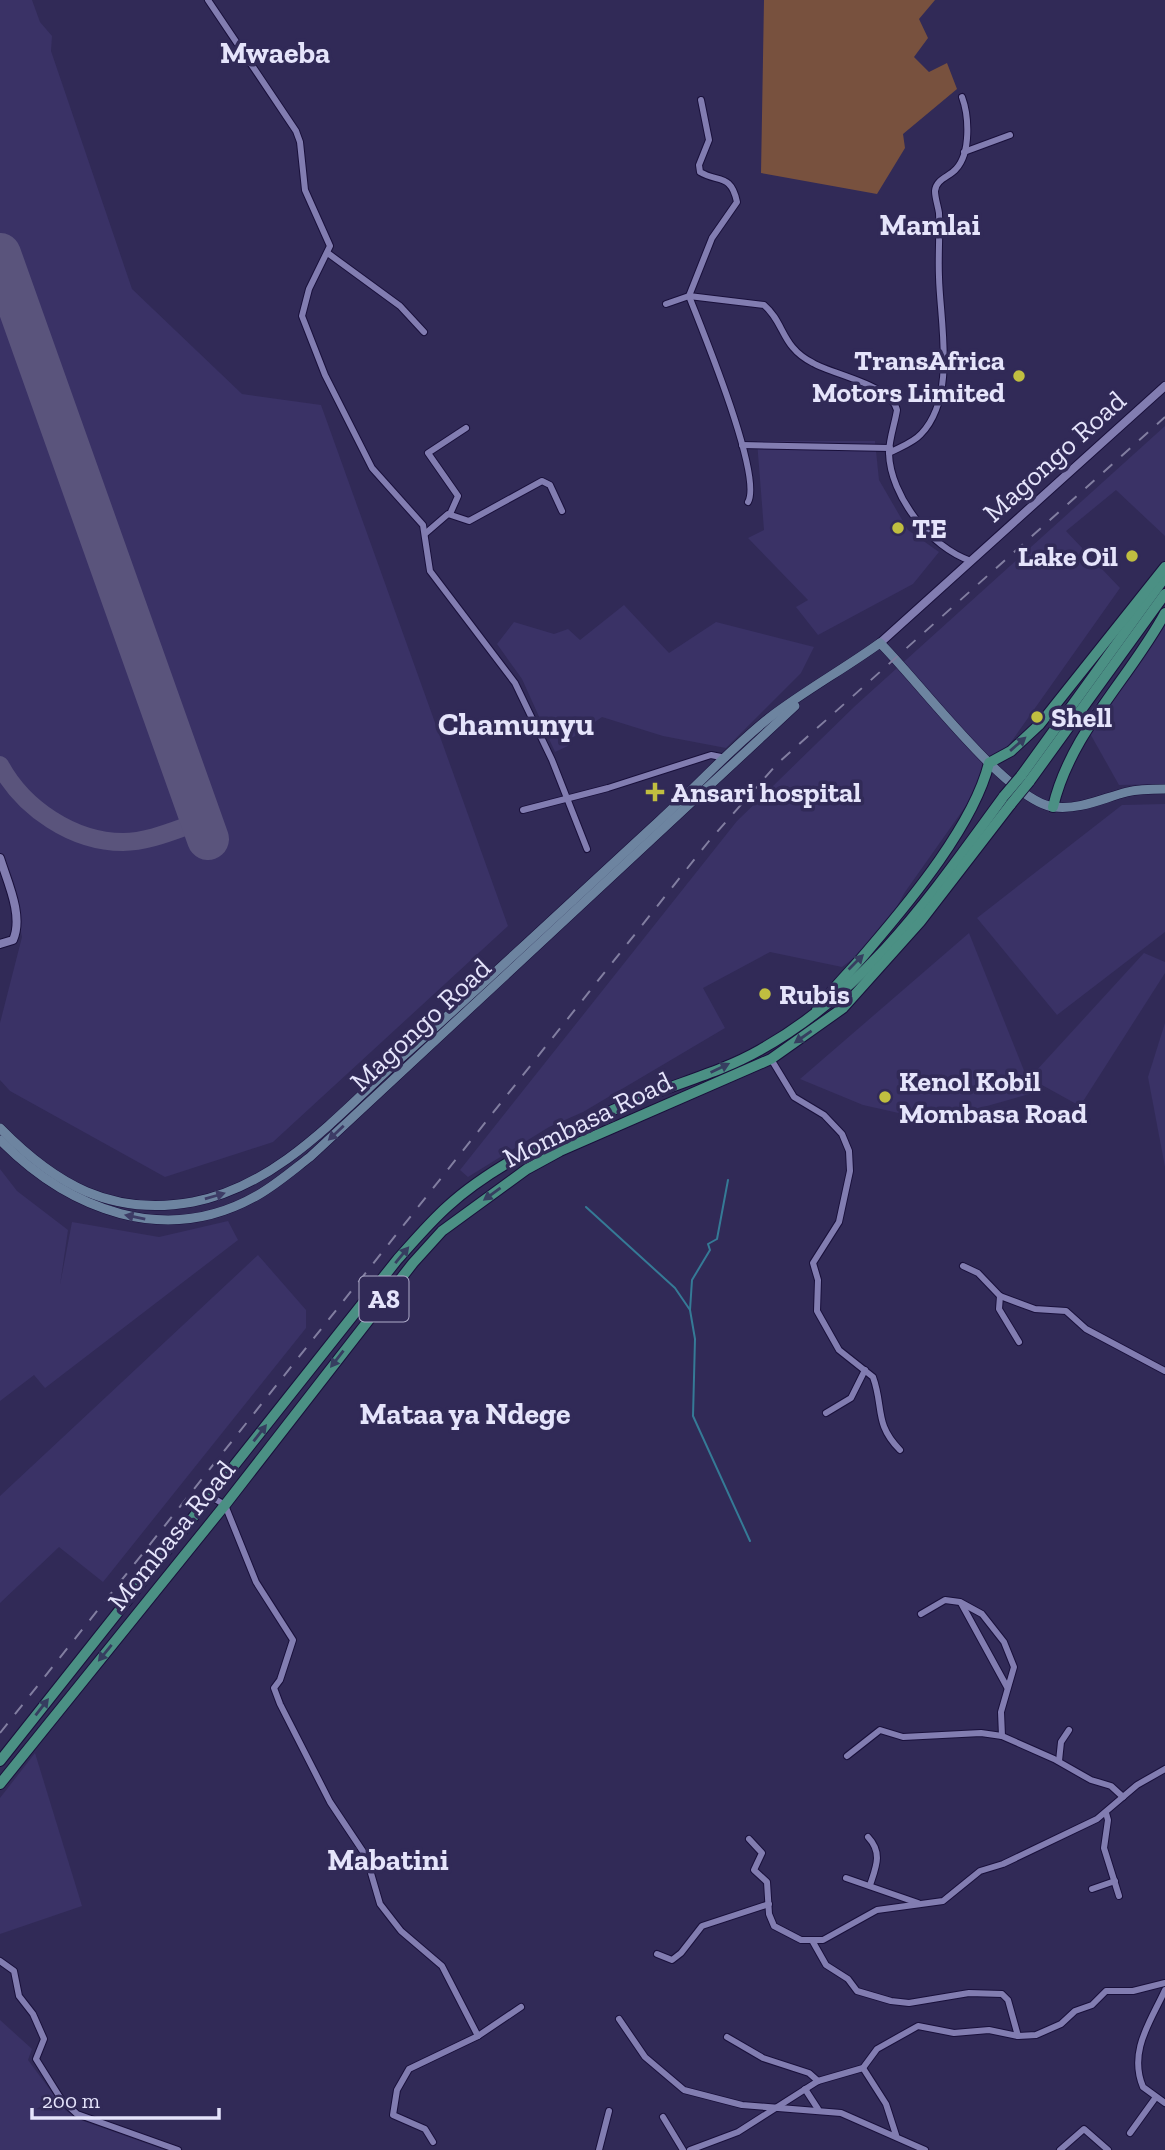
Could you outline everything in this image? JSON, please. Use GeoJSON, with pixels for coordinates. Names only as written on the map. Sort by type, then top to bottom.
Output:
{"type":"FeatureCollection","features":[{"type":"Feature","properties":{"kind":"highway"},"geometry":{"type":"LineString","coordinates":[[814,1016],[837,981],[869,950],[944,854],[985,779],[989,762],[1011,751],[1040,724],[1165,567]]}},
{"type":"Feature","properties":{"kind":"highway","name":"Mombasa Road"},"geometry":{"type":"LineString","coordinates":[[0,1784],[225,1504],[383,1300],[442,1231],[527,1169],[560,1151],[771,1059],[843,1008],[889,958],[1165,577]]}},
{"type":"Feature","properties":{"kind":"highway","name":"Mombasa Road"},"geometry":{"type":"LineString","coordinates":[[0,1761],[397,1260],[450,1204],[543,1143],[593,1119],[700,1078],[758,1051],[814,1016],[865,972],[1030,782],[1165,594]]}},
{"type":"Feature","properties":{"kind":"highway"},"geometry":{"type":"LineString","coordinates":[[1053,807],[1058,788],[1093,720],[1150,640],[1165,613]]}},
{"type":"Feature","properties":{"kind":"main road","name":"Magongo Road"},"geometry":{"type":"LineString","coordinates":[[0,1128],[34,1162],[65,1182],[127,1204],[159,1206],[194,1202],[261,1179],[301,1147],[769,719],[880,643]]}},
{"type":"Feature","properties":{"kind":"main road"},"geometry":{"type":"LineString","coordinates":[[880,643],[989,762],[1031,800],[1053,807],[1087,806],[1128,792],[1165,789]]}},
{"type":"Feature","properties":{"kind":"main road","name":"Magongo Road"},"geometry":{"type":"LineString","coordinates":[[0,1140],[35,1174],[72,1197],[103,1209],[144,1219],[181,1218],[237,1205],[281,1180],[310,1157],[817,686]]}},
{"type":"Feature","properties":{"kind":"main road"},"geometry":{"type":"LineString","coordinates":[[301,1147],[310,1157]]}},
{"type":"Feature","properties":{"kind":"street"},"geometry":{"type":"LineString","coordinates":[[208,0],[296,131],[300,142],[304,190],[330,246],[329,254],[307,296],[302,316],[334,394],[372,468],[419,520],[426,533],[428,569],[516,683],[587,849]]}},
{"type":"Feature","properties":{"kind":"street"},"geometry":{"type":"LineString","coordinates":[[742,445],[890,450],[921,434],[928,424],[939,393],[945,339],[939,281],[939,212],[935,192],[942,178],[957,167],[964,152],[965,106],[962,97]]}},
{"type":"Feature","properties":{"kind":"street"},"geometry":{"type":"LineString","coordinates":[[701,100],[709,140],[699,165],[700,172],[723,179],[733,188],[737,202],[712,238],[689,296],[719,373],[742,445],[752,482],[748,502]]}},
{"type":"Feature","properties":{"kind":"street"},"geometry":{"type":"LineString","coordinates":[[964,152],[1010,135]]}},
{"type":"Feature","properties":{"kind":"street"},"geometry":{"type":"LineString","coordinates":[[329,254],[400,306],[424,332]]}},
{"type":"Feature","properties":{"kind":"street"},"geometry":{"type":"LineString","coordinates":[[666,304],[689,296],[764,305],[787,342],[798,354],[825,369],[887,394],[897,410],[890,450],[899,485],[920,526],[935,541],[971,561]]}},
{"type":"Feature","properties":{"kind":"street","name":"Magongo Road"},"geometry":{"type":"LineString","coordinates":[[880,643],[1165,386]]}},
{"type":"Feature","properties":{"kind":"street"},"geometry":{"type":"LineString","coordinates":[[426,533],[450,514],[458,496],[428,453],[466,428]]}},
{"type":"Feature","properties":{"kind":"street"},"geometry":{"type":"LineString","coordinates":[[450,514],[470,521],[545,481],[562,511]]}},
{"type":"Feature","properties":{"kind":"street"},"geometry":{"type":"LineString","coordinates":[[523,810],[567,800],[711,755],[728,758]]}},
{"type":"Feature","properties":{"kind":"street"},"geometry":{"type":"LineString","coordinates":[[0,858],[12,898],[16,932],[13,940],[0,944]]}},
{"type":"Feature","properties":{"kind":"street"},"geometry":{"type":"LineString","coordinates":[[771,1059],[793,1097],[824,1115],[842,1134],[849,1152],[850,1171],[839,1222],[814,1259],[813,1266],[818,1280],[817,1311],[839,1350],[875,1381],[884,1432],[900,1450]]}},
{"type":"Feature","properties":{"kind":"street"},"geometry":{"type":"LineString","coordinates":[[963,1266],[978,1273],[1000,1296],[1035,1308],[1066,1311],[1086,1329],[1165,1371]]}},
{"type":"Feature","properties":{"kind":"street"},"geometry":{"type":"LineString","coordinates":[[1000,1296],[999,1309],[1019,1342]]}},
{"type":"Feature","properties":{"kind":"street"},"geometry":{"type":"LineString","coordinates":[[827,1413],[854,1395],[865,1370]]}},
{"type":"Feature","properties":{"kind":"street"},"geometry":{"type":"LineString","coordinates":[[210,1496],[225,1504],[256,1582],[293,1640],[280,1680],[274,1688],[280,1704],[330,1802],[366,1856],[380,1904],[401,1931],[442,1966],[478,2036]]}},
{"type":"Feature","properties":{"kind":"street"},"geometry":{"type":"LineString","coordinates":[[921,1614],[945,1600],[960,1602],[982,1614],[1004,1642],[1014,1667],[1001,1712],[1002,1736]]}},
{"type":"Feature","properties":{"kind":"street"},"geometry":{"type":"LineString","coordinates":[[960,1602],[1007,1687]]}},
{"type":"Feature","properties":{"kind":"street"},"geometry":{"type":"LineString","coordinates":[[847,1756],[880,1730],[903,1737],[981,1733],[1002,1736],[1059,1761],[1091,1780],[1111,1786],[1123,1797]]}},
{"type":"Feature","properties":{"kind":"street"},"geometry":{"type":"LineString","coordinates":[[1059,1761],[1061,1742],[1069,1730]]}},
{"type":"Feature","properties":{"kind":"street"},"geometry":{"type":"LineString","coordinates":[[749,1839],[762,1853],[754,1870],[767,1882],[774,1926],[786,1934],[813,1942],[830,1938],[877,1910],[943,1901],[980,1871],[1003,1864],[1106,1813],[1147,1778],[1165,1769]]}},
{"type":"Feature","properties":{"kind":"street"},"geometry":{"type":"LineString","coordinates":[[1106,1813],[1108,1820],[1104,1848],[1119,1896]]}},
{"type":"Feature","properties":{"kind":"street"},"geometry":{"type":"LineString","coordinates":[[868,1837],[875,1845],[878,1857],[870,1885]]}},
{"type":"Feature","properties":{"kind":"street"},"geometry":{"type":"LineString","coordinates":[[846,1878],[918,1903]]}},
{"type":"Feature","properties":{"kind":"street"},"geometry":{"type":"LineString","coordinates":[[1092,1889],[1115,1881]]}},
{"type":"Feature","properties":{"kind":"street"},"geometry":{"type":"LineString","coordinates":[[657,1954],[672,1960],[681,1953],[702,1926],[769,1904]]}},
{"type":"Feature","properties":{"kind":"street"},"geometry":{"type":"LineString","coordinates":[[813,1942],[826,1965],[848,1979],[857,1991],[891,2001],[909,2003],[969,1993],[1002,1994],[1009,2000],[1018,2036]]}},
{"type":"Feature","properties":{"kind":"street"},"geometry":{"type":"LineString","coordinates":[[0,1961],[14,1971],[19,1996],[42,2031],[44,2042],[36,2059],[69,2108],[100,2123],[178,2150]]}},
{"type":"Feature","properties":{"kind":"street"},"geometry":{"type":"LineString","coordinates":[[690,2150],[738,2132],[818,2081],[863,2068],[877,2049],[918,2026],[954,2033],[989,2030],[1018,2036],[1036,2035],[1061,2024],[1075,2011],[1092,2005],[1105,1991],[1133,1991],[1165,1983]]}},
{"type":"Feature","properties":{"kind":"street"},"geometry":{"type":"LineString","coordinates":[[1165,1990],[1139,2047],[1140,2081],[1144,2089],[1165,2103]]}},
{"type":"Feature","properties":{"kind":"street"},"geometry":{"type":"LineString","coordinates":[[433,2142],[425,2129],[393,2115],[397,2090],[413,2066],[478,2036],[520,2007]]}},
{"type":"Feature","properties":{"kind":"street"},"geometry":{"type":"LineString","coordinates":[[619,2019],[645,2057],[684,2090],[742,2105],[818,2109],[841,2113],[925,2150]]}},
{"type":"Feature","properties":{"kind":"street"},"geometry":{"type":"LineString","coordinates":[[727,2037],[763,2058],[809,2073],[818,2081]]}},
{"type":"Feature","properties":{"kind":"street"},"geometry":{"type":"LineString","coordinates":[[863,2068],[886,2104],[896,2135]]}},
{"type":"Feature","properties":{"kind":"street"},"geometry":{"type":"LineString","coordinates":[[805,2089],[818,2109]]}},
{"type":"Feature","properties":{"kind":"street"},"geometry":{"type":"LineString","coordinates":[[1130,2133],[1156,2097]]}},
{"type":"Feature","properties":{"kind":"street"},"geometry":{"type":"LineString","coordinates":[[599,2150],[609,2111]]}},
{"type":"Feature","properties":{"kind":"street"},"geometry":{"type":"LineString","coordinates":[[663,2117],[683,2150]]}},
{"type":"Feature","properties":{"kind":"street"},"geometry":{"type":"LineString","coordinates":[[1060,2150],[1084,2129],[1108,2150]]}},
{"type":"Feature","properties":{"kind":"shaded area"},"geometry":{"type":"Polygon","coordinates":[[[0,0],[32,0],[40,22],[52,36],[51,51],[132,289],[242,394],[321,405],[508,926],[273,1142],[165,1177],[10,1091],[0,1080],[0,1023],[22,937],[6,866],[0,853],[0,0]]]}},
{"type":"Feature","properties":{"kind":"shaded area"},"geometry":{"type":"Polygon","coordinates":[[[764,0],[935,0],[919,19],[928,38],[914,57],[929,72],[947,63],[957,89],[903,134],[905,148],[877,194],[761,173],[764,0]]]}},
{"type":"Feature","properties":{"kind":"shaded area"},"geometry":{"type":"Polygon","coordinates":[[[1165,426],[1165,536],[1116,490],[1066,531],[1120,588],[905,892],[878,940],[842,967],[770,952],[703,988],[725,1028],[583,1112],[549,1127],[468,1177],[460,1170],[737,821],[855,706],[1165,426]]]}},
{"type":"Feature","properties":{"kind":"shaded area"},"geometry":{"type":"Polygon","coordinates":[[[757,441],[875,441],[879,480],[908,530],[939,552],[913,584],[818,635],[796,607],[808,600],[748,538],[764,530],[757,441]]]}},
{"type":"Feature","properties":{"kind":"shaded area"},"geometry":{"type":"Polygon","coordinates":[[[624,605],[669,653],[716,622],[814,647],[801,673],[726,748],[663,736],[602,717],[572,738],[568,746],[555,752],[522,679],[497,644],[514,622],[554,634],[568,629],[580,640],[624,605]]]}},
{"type":"Feature","properties":{"kind":"shaded area"},"geometry":{"type":"Polygon","coordinates":[[[1165,616],[1165,784],[1119,785],[1083,721],[1144,639],[1165,616]]]}},
{"type":"Feature","properties":{"kind":"shaded area"},"geometry":{"type":"Polygon","coordinates":[[[1165,804],[1165,932],[1057,1015],[977,918],[1122,805],[1165,804]]]}},
{"type":"Feature","properties":{"kind":"shaded area"},"geometry":{"type":"Polygon","coordinates":[[[969,933],[1033,1093],[934,1121],[863,1105],[800,1079],[969,933]]]}},
{"type":"Feature","properties":{"kind":"shaded area"},"geometry":{"type":"Polygon","coordinates":[[[1144,953],[1165,962],[1165,973],[1080,1106],[1042,1085],[1036,1071],[1144,953]]]}},
{"type":"Feature","properties":{"kind":"shaded area"},"geometry":{"type":"Polygon","coordinates":[[[1165,1023],[1165,1167],[1148,1077],[1165,1023]]]}},
{"type":"Feature","properties":{"kind":"shaded area"},"geometry":{"type":"Polygon","coordinates":[[[0,1169],[17,1191],[68,1230],[60,1285],[72,1222],[159,1237],[228,1221],[238,1240],[45,1388],[34,1375],[0,1401],[0,1169]]]}},
{"type":"Feature","properties":{"kind":"shaded area"},"geometry":{"type":"Polygon","coordinates":[[[258,1255],[306,1310],[306,1328],[103,1582],[59,1547],[0,1603],[0,1496],[258,1255]]]}},
{"type":"Feature","properties":{"kind":"shaded area"},"geometry":{"type":"Polygon","coordinates":[[[35,1753],[82,1906],[0,1934],[0,1798],[35,1753]]]}},
{"type":"Feature","properties":{"kind":"shaded area"},"geometry":{"type":"Polygon","coordinates":[[[0,2020],[32,2049],[28,2060],[65,2110],[78,2119],[165,2150],[0,2150],[0,2020]]]}},
{"type":"Feature","properties":{"kind":"waterway"},"geometry":{"type":"LineString","coordinates":[[690,1310],[692,1280],[710,1250],[708,1244],[717,1239],[728,1180]]}},
{"type":"Feature","properties":{"kind":"waterway"},"geometry":{"type":"LineString","coordinates":[[586,1207],[675,1288],[690,1310],[695,1339],[693,1416],[750,1541]]}},
{"type":"Feature","properties":{"kind":"taxiway"},"geometry":{"type":"LineString","coordinates":[[0,765],[10,781],[36,808],[51,820],[86,836],[133,841],[202,821]]}},
{"type":"Feature","properties":{"kind":"runway"},"geometry":{"type":"LineString","coordinates":[[0,254],[208,839]]}},
{"type":"Feature","properties":{"kind":"railway"},"geometry":{"type":"LineString","coordinates":[[0,1733],[709,841],[777,764],[1165,417]]}},
{"type":"Feature","properties":{"kind":"place","name":"TransAfrica Motors Limited"},"geometry":{"type":"Point","coordinates":[1019,376]}},
{"type":"Feature","properties":{"kind":"place","name":"TE"},"geometry":{"type":"Point","coordinates":[898,528]}},
{"type":"Feature","properties":{"kind":"place","name":"Lake Oil"},"geometry":{"type":"Point","coordinates":[1132,556]}},
{"type":"Feature","properties":{"kind":"place","name":"Shell"},"geometry":{"type":"Point","coordinates":[1037,717]}},
{"type":"Feature","properties":{"kind":"place","name":"Ansari hospital"},"geometry":{"type":"Point","coordinates":[655,792]}},
{"type":"Feature","properties":{"kind":"place","name":"Rubis"},"geometry":{"type":"Point","coordinates":[765,994]}},
{"type":"Feature","properties":{"kind":"place","name":"Kenol Kobil Mombasa Road"},"geometry":{"type":"Point","coordinates":[885,1097]}},
{"type":"Feature","properties":{"kind":"district","name":"Mwaeba"},"geometry":{"type":"Point","coordinates":[275,53]}},
{"type":"Feature","properties":{"kind":"district","name":"Mamlai"},"geometry":{"type":"Point","coordinates":[930,225]}},
{"type":"Feature","properties":{"kind":"district","name":"Chamunyu"},"geometry":{"type":"Point","coordinates":[516,724]}},
{"type":"Feature","properties":{"kind":"district","name":"Mataa ya Ndege"},"geometry":{"type":"Point","coordinates":[465,1414]}},
{"type":"Feature","properties":{"kind":"district","name":"Mabatini"},"geometry":{"type":"Point","coordinates":[388,1860]}}]}
